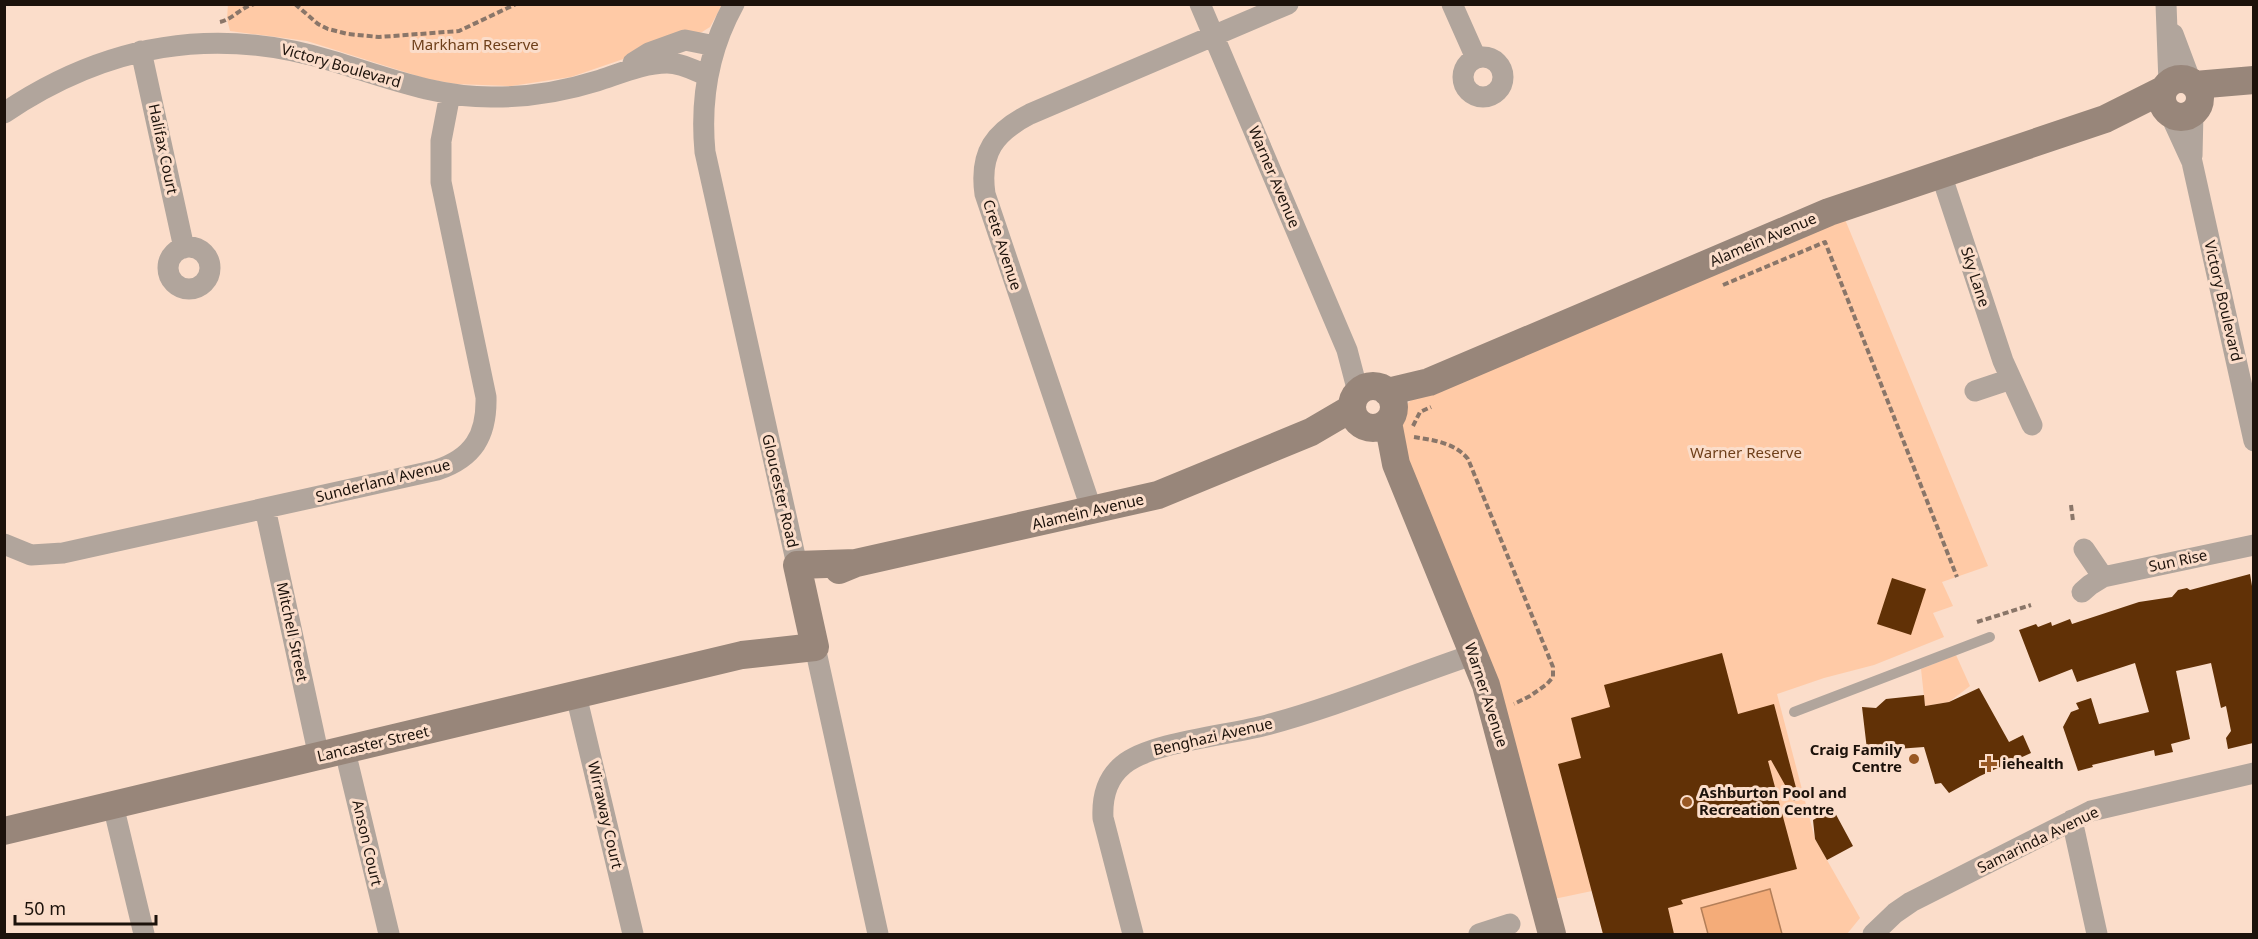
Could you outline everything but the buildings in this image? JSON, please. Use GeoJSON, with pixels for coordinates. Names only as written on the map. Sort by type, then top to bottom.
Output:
{"type":"FeatureCollection","features":[{"type":"Feature","properties":{"kind":"street"},"geometry":{"type":"LineString","coordinates":[[715,46],[734,4]]}},
{"type":"Feature","properties":{"kind":"street","name":"Warner Avenue"},"geometry":{"type":"LineString","coordinates":[[1200,4],[1475,654],[1494,711],[1552,934]]}},
{"type":"Feature","properties":{"kind":"street","name":"Crete Avenue"},"geometry":{"type":"LineString","coordinates":[[1092,511],[988,205],[983,180],[984,166],[994,141],[1013,123],[1288,4]]}},
{"type":"Feature","properties":{"kind":"street"},"geometry":{"type":"LineString","coordinates":[[1452,4],[1476,58]]}},
{"type":"Feature","properties":{"kind":"street","name":"Victory Boulevard"},"geometry":{"type":"LineString","coordinates":[[2166,10],[2192,162],[2246,375],[2253,441]]}},
{"type":"Feature","properties":{"kind":"street","name":"Victory Boulevard"},"geometry":{"type":"LineString","coordinates":[[618,73],[649,53],[678,42],[694,41],[715,46]]}},
{"type":"Feature","properties":{"kind":"street","name":"Victory Boulevard"},"geometry":{"type":"LineString","coordinates":[[6,108],[88,67],[141,51],[215,42],[272,46],[319,57],[428,90],[495,98],[547,93],[618,73],[666,63],[688,67],[706,75]]}},
{"type":"Feature","properties":{"kind":"street","name":"Gloucester Road"},"geometry":{"type":"LineString","coordinates":[[715,46],[706,75],[703,104],[705,152],[878,934]]}},
{"type":"Feature","properties":{"kind":"street","name":"Halifax Court"},"geometry":{"type":"LineString","coordinates":[[141,51],[184,248]]}},
{"type":"Feature","properties":{"kind":"street","name":"Alamein Avenue"},"geometry":{"type":"LineString","coordinates":[[799,575],[1158,495],[1372,407],[1433,393],[1829,212],[2105,119],[2251,80]]}},
{"type":"Feature","properties":{"kind":"street","name":"Sunderland Avenue"},"geometry":{"type":"LineString","coordinates":[[4,544],[31,555],[54,554],[437,470],[462,460],[478,440],[486,411],[485,384],[441,182],[441,141],[450,94]]}},
{"type":"Feature","properties":{"kind":"street","name":"Sky Lane"},"geometry":{"type":"LineString","coordinates":[[1941,174],[2003,361],[2032,425]]}},
{"type":"Feature","properties":{"kind":"street"},"geometry":{"type":"LineString","coordinates":[[1975,391],[2012,379]]}},
{"type":"Feature","properties":{"kind":"street","name":"Mitchell Street"},"geometry":{"type":"LineString","coordinates":[[265,508],[332,754]]}},
{"type":"Feature","properties":{"kind":"street","name":"Sun Rise"},"geometry":{"type":"LineString","coordinates":[[2082,592],[2103,577],[2253,545]]}},
{"type":"Feature","properties":{"kind":"street"},"geometry":{"type":"LineString","coordinates":[[2084,549],[2103,577]]}},
{"type":"Feature","properties":{"kind":"street","name":"Lancaster Street"},"geometry":{"type":"LineString","coordinates":[[4,831],[813,640]]}},
{"type":"Feature","properties":{"kind":"street","name":"Benghazi Avenue"},"geometry":{"type":"LineString","coordinates":[[1133,934],[1103,818],[1103,805],[1108,784],[1123,764],[1148,752],[1268,725],[1475,654]]}},
{"type":"Feature","properties":{"kind":"street","name":"Wirraway Court"},"geometry":{"type":"LineString","coordinates":[[576,695],[633,934]]}},
{"type":"Feature","properties":{"kind":"street","name":"Anson Court"},"geometry":{"type":"LineString","coordinates":[[332,754],[388,934]]}},
{"type":"Feature","properties":{"kind":"street","name":"Samarinda Avenue"},"geometry":{"type":"LineString","coordinates":[[1874,934],[1895,913],[1911,902],[2072,820],[2102,808],[2253,773]]}},
{"type":"Feature","properties":{"kind":"street"},"geometry":{"type":"LineString","coordinates":[[113,805],[144,934]]}},
{"type":"Feature","properties":{"kind":"street"},"geometry":{"type":"LineString","coordinates":[[2072,820],[2097,934]]}},
{"type":"Feature","properties":{"kind":"street"},"geometry":{"type":"LineString","coordinates":[[1479,934],[1509,924]]}},
{"type":"Feature","properties":{"kind":"lane"},"geometry":{"type":"LineString","coordinates":[[1794,712],[1990,637]]}},
{"type":"Feature","properties":{"kind":"path"},"geometry":{"type":"LineString","coordinates":[[222,22],[229,20],[241,9],[254,4]]}},
{"type":"Feature","properties":{"kind":"path"},"geometry":{"type":"LineString","coordinates":[[295,4],[318,24],[328,29],[348,34],[379,37],[459,32],[516,4]]}},
{"type":"Feature","properties":{"kind":"path"},"geometry":{"type":"LineString","coordinates":[[1721,286],[1825,242],[1957,577]]}},
{"type":"Feature","properties":{"kind":"path"},"geometry":{"type":"LineString","coordinates":[[1433,393],[1416,416],[1413,424],[1414,438],[1444,443],[1458,450],[1468,459],[1553,667],[1553,677],[1547,684],[1514,704],[1494,711]]}},
{"type":"Feature","properties":{"kind":"path"},"geometry":{"type":"LineString","coordinates":[[2071,505],[2073,521]]}},
{"type":"Feature","properties":{"kind":"path"},"geometry":{"type":"LineString","coordinates":[[1977,622],[2031,604]]}},
{"type":"Feature","properties":{"kind":"green space","name":"Markham Reserve"},"geometry":{"type":"Polygon","coordinates":[[[228,4],[722,5],[710,27],[702,32],[571,77],[511,86],[456,84],[427,79],[307,41],[230,31],[227,19],[228,4]]]}},
{"type":"Feature","properties":{"kind":"green space","name":"Warner Reserve"},"geometry":{"type":"Polygon","coordinates":[[[1844,217],[1988,566],[1942,582],[1953,606],[1933,613],[1944,637],[1874,665],[1824,678],[1777,694],[1815,839],[1860,918],[1847,934],[1603,934],[1592,891],[1554,899],[1395,426],[1397,418],[1414,398],[1844,217]]]}},
{"type":"Feature","properties":{"kind":"green space"},"geometry":{"type":"Polygon","coordinates":[[[1956,655],[1970,686],[1949,702],[1925,706],[1921,669],[1956,655]]]}},
{"type":"Feature","properties":{"kind":"shaded area"},"geometry":{"type":"Polygon","coordinates":[[[1770,889],[1782,934],[1708,934],[1701,908],[1770,889]]]}},
{"type":"Feature","properties":{"kind":"place","name":"Craig Family Centre"},"geometry":{"type":"Point","coordinates":[1914,759]}},
{"type":"Feature","properties":{"kind":"place","name":"iehealth"},"geometry":{"type":"Point","coordinates":[1989,764]}},
{"type":"Feature","properties":{"kind":"place","name":"Ashburton Pool and Recreation Centre"},"geometry":{"type":"Point","coordinates":[1687,802]}}]}
